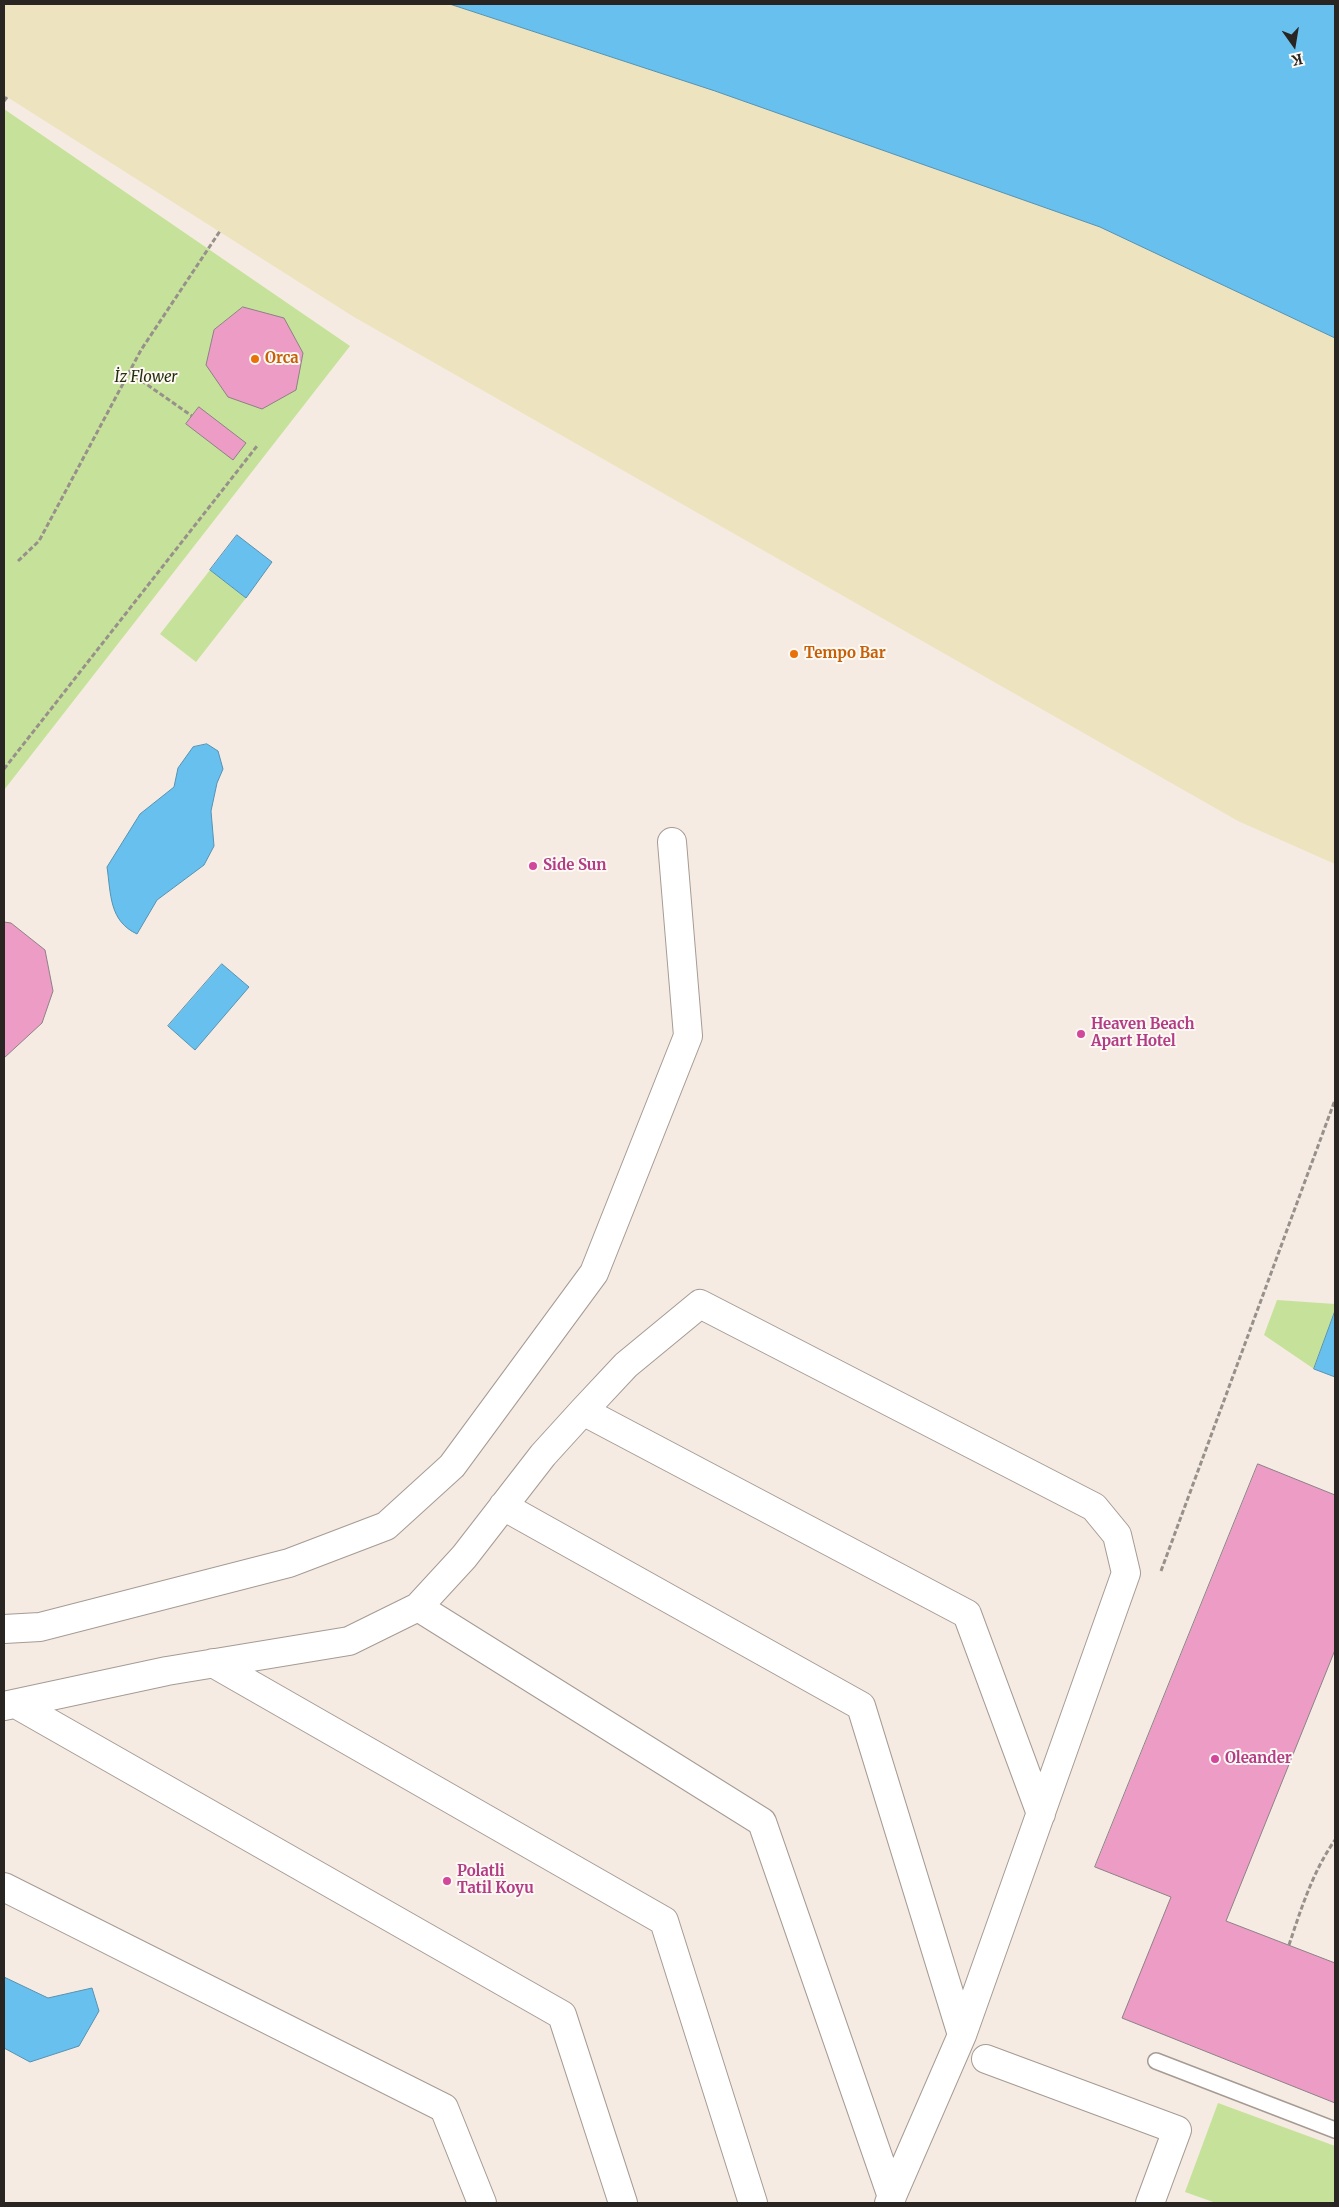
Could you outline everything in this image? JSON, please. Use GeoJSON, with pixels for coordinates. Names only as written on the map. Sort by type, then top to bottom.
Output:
{"type":"FeatureCollection","features":[{"type":"Feature","properties":{"kind":"street"},"geometry":{"type":"LineString","coordinates":[[4,1629],[40,1627],[289,1563],[386,1526],[452,1466],[594,1274],[688,1036],[672,842]]}},
{"type":"Feature","properties":{"kind":"street"},"geometry":{"type":"LineString","coordinates":[[10,1705],[213,1663],[349,1640],[418,1607],[464,1557],[543,1455],[583,1411],[626,1365],[700,1304],[1094,1507],[1117,1536],[1126,1573],[962,2035],[891,2200]]}},
{"type":"Feature","properties":{"kind":"street"},"geometry":{"type":"LineString","coordinates":[[583,1411],[967,1614],[1041,1814]]}},
{"type":"Feature","properties":{"kind":"street"},"geometry":{"type":"LineString","coordinates":[[503,1506],[861,1706],[962,2035]]}},
{"type":"Feature","properties":{"kind":"street"},"geometry":{"type":"LineString","coordinates":[[418,1607],[762,1822],[891,2200]]}},
{"type":"Feature","properties":{"kind":"street"},"geometry":{"type":"LineString","coordinates":[[213,1663],[664,1921],[754,2203]]}},
{"type":"Feature","properties":{"kind":"street"},"geometry":{"type":"LineString","coordinates":[[10,1705],[562,2015],[623,2203]]}},
{"type":"Feature","properties":{"kind":"street"},"geometry":{"type":"LineString","coordinates":[[4,1887],[444,2108],[482,2203]]}},
{"type":"Feature","properties":{"kind":"street"},"geometry":{"type":"LineString","coordinates":[[986,2059],[1177,2130],[1150,2203]]}},
{"type":"Feature","properties":{"kind":"lane"},"geometry":{"type":"LineString","coordinates":[[1156,2061],[1335,2130]]}},
{"type":"Feature","properties":{"kind":"path"},"geometry":{"type":"LineString","coordinates":[[4,101],[6,97]]}},
{"type":"Feature","properties":{"kind":"path"},"geometry":{"type":"LineString","coordinates":[[18,562],[39,541],[141,350],[220,231]]}},
{"type":"Feature","properties":{"kind":"path"},"geometry":{"type":"LineString","coordinates":[[129,372],[192,416]]}},
{"type":"Feature","properties":{"kind":"path"},"geometry":{"type":"LineString","coordinates":[[4,769],[257,446]]}},
{"type":"Feature","properties":{"kind":"path"},"geometry":{"type":"LineString","coordinates":[[1159,1576],[1335,1100]]}},
{"type":"Feature","properties":{"kind":"path"},"geometry":{"type":"LineString","coordinates":[[1289,1946],[1304,1902],[1325,1854],[1335,1840]]}},
{"type":"Feature","properties":{"kind":"green space","name":"İz Flower"},"geometry":{"type":"Polygon","coordinates":[[[4,109],[350,346],[4,790],[4,109]]]}},
{"type":"Feature","properties":{"kind":"green space"},"geometry":{"type":"Polygon","coordinates":[[[210,570],[246,598],[196,662],[160,634],[210,570]]]}},
{"type":"Feature","properties":{"kind":"green space"},"geometry":{"type":"Polygon","coordinates":[[[1277,1300],[1335,1304],[1335,1311],[1314,1369],[1264,1335],[1277,1300]]]}},
{"type":"Feature","properties":{"kind":"green space"},"geometry":{"type":"Polygon","coordinates":[[[1218,2103],[1335,2146],[1335,2203],[1216,2203],[1185,2192],[1218,2103]]]}},
{"type":"Feature","properties":{"kind":"sand"},"geometry":{"type":"Polygon","coordinates":[[[4,4],[450,4],[715,91],[1100,227],[1335,338],[1335,864],[1238,821],[354,317],[4,95],[4,4]]]}},
{"type":"Feature","properties":{"kind":"water"},"geometry":{"type":"Polygon","coordinates":[[[450,4],[1335,4],[1335,338],[1100,227],[715,91],[450,4]]]}},
{"type":"Feature","properties":{"kind":"water"},"geometry":{"type":"Polygon","coordinates":[[[237,535],[272,562],[246,598],[210,570],[237,535]]]}},
{"type":"Feature","properties":{"kind":"water"},"geometry":{"type":"Polygon","coordinates":[[[207,744],[218,751],[223,769],[217,783],[211,811],[214,846],[204,865],[157,900],[137,934],[121,922],[116,914],[111,897],[107,867],[140,814],[174,787],[178,768],[193,747],[207,744]]]}},
{"type":"Feature","properties":{"kind":"water"},"geometry":{"type":"Polygon","coordinates":[[[222,964],[249,987],[195,1050],[168,1026],[222,964]]]}},
{"type":"Feature","properties":{"kind":"water"},"geometry":{"type":"Polygon","coordinates":[[[1335,1311],[1335,1377],[1314,1369],[1335,1311]]]}},
{"type":"Feature","properties":{"kind":"water"},"geometry":{"type":"Polygon","coordinates":[[[4,1977],[48,1998],[92,1988],[99,2011],[79,2046],[30,2062],[4,2048],[4,1977]]]}},
{"type":"Feature","properties":{"kind":"building","name":"Orca"},"geometry":{"type":"Polygon","coordinates":[[[243,307],[284,318],[303,353],[296,390],[262,409],[228,397],[206,365],[214,330],[243,307]]]}},
{"type":"Feature","properties":{"kind":"building"},"geometry":{"type":"Polygon","coordinates":[[[199,407],[246,443],[233,460],[186,424],[199,407]]]}},
{"type":"Feature","properties":{"kind":"building"},"geometry":{"type":"Polygon","coordinates":[[[4,922],[11,923],[45,950],[53,991],[42,1023],[4,1058],[4,922]]]}},
{"type":"Feature","properties":{"kind":"building","name":"Oleander"},"geometry":{"type":"Polygon","coordinates":[[[1258,1464],[1335,1495],[1335,1650],[1226,1921],[1335,1963],[1335,2103],[1122,2018],[1171,1897],[1095,1867],[1258,1464]]]}},
{"type":"Feature","properties":{"kind":"place","name":"Orca"},"geometry":{"type":"Point","coordinates":[255,359]}},
{"type":"Feature","properties":{"kind":"place","name":"Tempo Bar"},"geometry":{"type":"Point","coordinates":[794,654]}},
{"type":"Feature","properties":{"kind":"place","name":"Side Sun"},"geometry":{"type":"Point","coordinates":[533,866]}},
{"type":"Feature","properties":{"kind":"place","name":"Heaven Beach Apart Hotel"},"geometry":{"type":"Point","coordinates":[1081,1034]}},
{"type":"Feature","properties":{"kind":"place","name":"Oleander"},"geometry":{"type":"Point","coordinates":[1215,1759]}},
{"type":"Feature","properties":{"kind":"place","name":"Polatli Tatil Koyu"},"geometry":{"type":"Point","coordinates":[447,1881]}}]}
